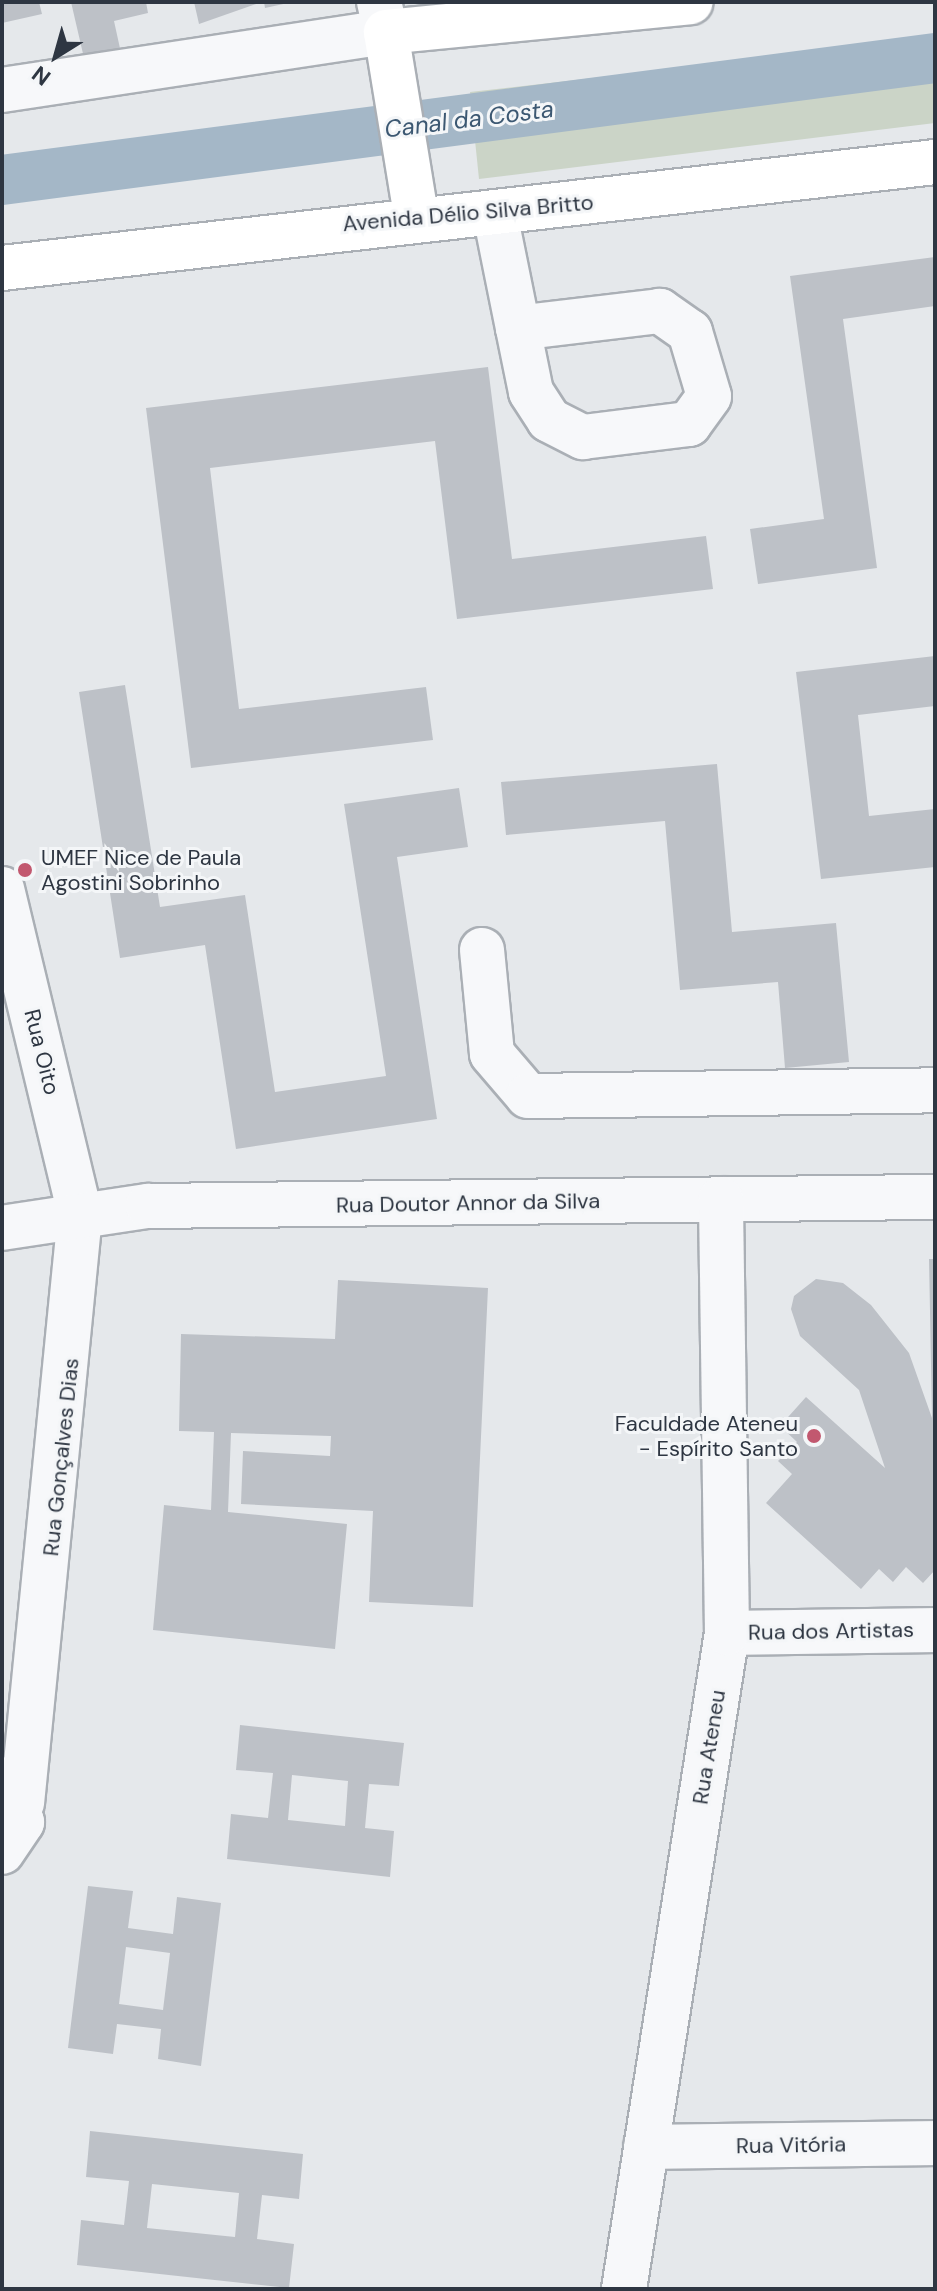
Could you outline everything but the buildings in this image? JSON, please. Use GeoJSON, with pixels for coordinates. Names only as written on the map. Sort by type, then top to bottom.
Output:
{"type":"FeatureCollection","features":[{"type":"Feature","properties":{"kind":"main road"},"geometry":{"type":"LineString","coordinates":[[416,215],[383,17],[691,2]]}},
{"type":"Feature","properties":{"kind":"main road","name":"Avenida Délio Silva Britto"},"geometry":{"type":"LineString","coordinates":[[2,268],[416,215],[495,214],[935,162]]}},
{"type":"Feature","properties":{"kind":"street"},"geometry":{"type":"LineString","coordinates":[[2,90],[383,17]]}},
{"type":"Feature","properties":{"kind":"street"},"geometry":{"type":"LineString","coordinates":[[495,214],[518,328]]}},
{"type":"Feature","properties":{"kind":"street","name":"Rua Oito"},"geometry":{"type":"LineString","coordinates":[[2,889],[80,1215]]}},
{"type":"Feature","properties":{"kind":"street"},"geometry":{"type":"LineString","coordinates":[[482,950],[492,1054],[528,1096],[935,1090]]}},
{"type":"Feature","properties":{"kind":"street","name":"Rua Doutor Annor da Silva"},"geometry":{"type":"LineString","coordinates":[[2,1228],[148,1206],[935,1197]]}},
{"type":"Feature","properties":{"kind":"street","name":"Rua Ateneu"},"geometry":{"type":"LineString","coordinates":[[624,2289],[727,1633],[721,1199]]}},
{"type":"Feature","properties":{"kind":"street","name":"Rua Gonçalves Dias"},"geometry":{"type":"LineString","coordinates":[[2,1881],[10,1817],[37,1698],[80,1215]]}},
{"type":"Feature","properties":{"kind":"street","name":"Rua dos Artistas"},"geometry":{"type":"LineString","coordinates":[[727,1633],[935,1630]]}},
{"type":"Feature","properties":{"kind":"street"},"geometry":{"type":"LineString","coordinates":[[2,1740],[37,1698]]}},
{"type":"Feature","properties":{"kind":"street","name":"Rua Vitória"},"geometry":{"type":"LineString","coordinates":[[646,2147],[935,2143]]}},
{"type":"Feature","properties":{"kind":"shaded area"},"geometry":{"type":"Polygon","coordinates":[[[935,39],[935,123],[479,179],[470,92],[935,39]]]}},
{"type":"Feature","properties":{"kind":"waterway","name":"Canal da Costa"},"geometry":{"type":"LineString","coordinates":[[2,180],[935,58]]}},
{"type":"Feature","properties":{"kind":"place","name":"UMEF Nice de Paula Agostini Sobrinho"},"geometry":{"type":"Point","coordinates":[25,870]}},
{"type":"Feature","properties":{"kind":"place","name":"Faculdade Ateneu - Espírito Santo"},"geometry":{"type":"Point","coordinates":[814,1436]}}]}
